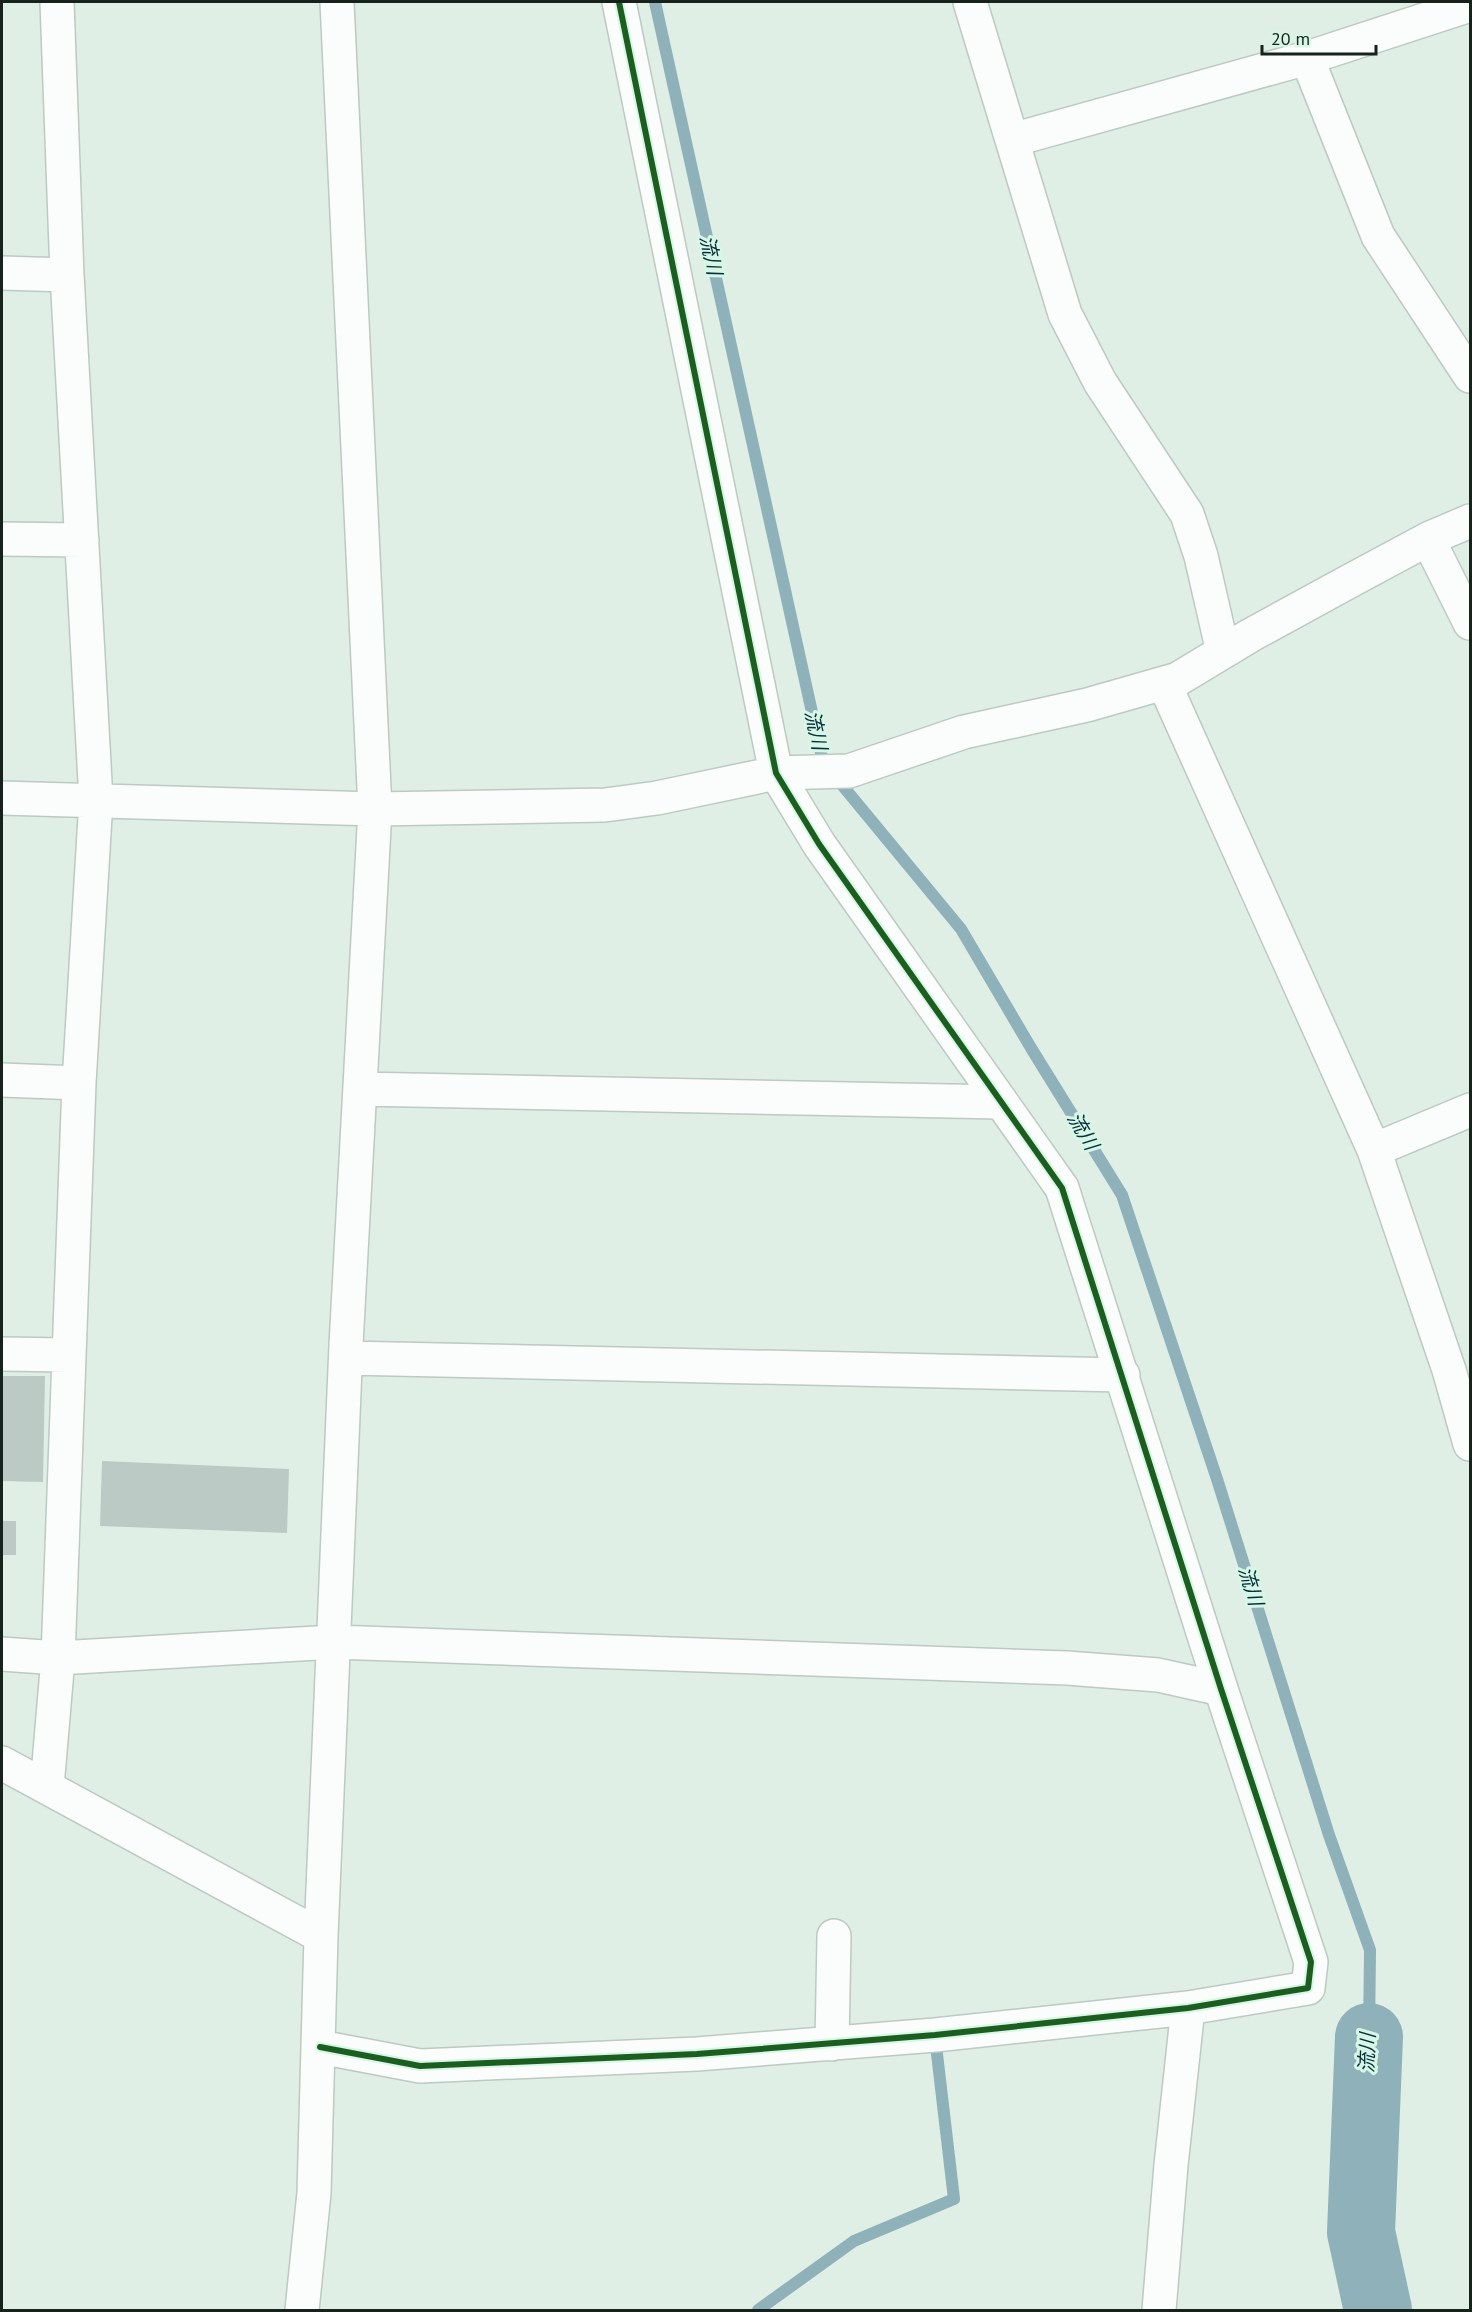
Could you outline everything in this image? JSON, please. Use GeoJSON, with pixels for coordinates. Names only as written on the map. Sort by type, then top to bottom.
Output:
{"type":"FeatureCollection","features":[{"type":"Feature","properties":{"kind":"street"},"geometry":{"type":"LineString","coordinates":[[47,1787],[58,1658],[79,1083],[96,800],[67,275],[57,2]]}},
{"type":"Feature","properties":{"kind":"street"},"geometry":{"type":"LineString","coordinates":[[302,2310],[314,2193],[320,2047],[321,1936],[333,1642],[375,809],[337,2]]}},
{"type":"Feature","properties":{"kind":"street"},"geometry":{"type":"LineString","coordinates":[[320,2047],[420,2066],[697,2054],[935,2035],[1188,2008],[1308,1988],[1311,1962],[1221,1689],[1062,1188],[819,844],[789,772],[619,2],[614,2]]}},
{"type":"Feature","properties":{"kind":"street"},"geometry":{"type":"LineString","coordinates":[[970,2],[1065,314],[1100,382],[1187,514],[1201,556],[1223,652]]}},
{"type":"Feature","properties":{"kind":"street"},"geometry":{"type":"LineString","coordinates":[[1012,140],[1306,58],[1470,5]]}},
{"type":"Feature","properties":{"kind":"street"},"geometry":{"type":"LineString","coordinates":[[1306,58],[1378,236],[1470,376]]}},
{"type":"Feature","properties":{"kind":"street"},"geometry":{"type":"LineString","coordinates":[[2,273],[67,275]]}},
{"type":"Feature","properties":{"kind":"street"},"geometry":{"type":"LineString","coordinates":[[2,798],[375,809],[605,805],[657,798],[789,772],[849,771],[964,732],[1087,705],[1178,679],[1428,539],[1470,521]]}},
{"type":"Feature","properties":{"kind":"street"},"geometry":{"type":"LineString","coordinates":[[2,539],[82,540]]}},
{"type":"Feature","properties":{"kind":"street"},"geometry":{"type":"LineString","coordinates":[[1428,539],[1470,623]]}},
{"type":"Feature","properties":{"kind":"street"},"geometry":{"type":"LineString","coordinates":[[1164,683],[1374,1150],[1449,1370],[1470,1443]]}},
{"type":"Feature","properties":{"kind":"street"},"geometry":{"type":"LineString","coordinates":[[2,1080],[79,1083]]}},
{"type":"Feature","properties":{"kind":"street"},"geometry":{"type":"LineString","coordinates":[[361,1089],[1000,1102]]}},
{"type":"Feature","properties":{"kind":"street"},"geometry":{"type":"LineString","coordinates":[[1374,1150],[1470,1110]]}},
{"type":"Feature","properties":{"kind":"street"},"geometry":{"type":"LineString","coordinates":[[2,1354],[68,1355]]}},
{"type":"Feature","properties":{"kind":"street"},"geometry":{"type":"LineString","coordinates":[[346,1358],[1123,1375]]}},
{"type":"Feature","properties":{"kind":"street"},"geometry":{"type":"LineString","coordinates":[[4,1654],[58,1658],[333,1642],[1066,1668],[1158,1675],[1221,1689]]}},
{"type":"Feature","properties":{"kind":"street"},"geometry":{"type":"LineString","coordinates":[[2,1763],[321,1936]]}},
{"type":"Feature","properties":{"kind":"street"},"geometry":{"type":"LineString","coordinates":[[832,2044],[834,1936]]}},
{"type":"Feature","properties":{"kind":"street"},"geometry":{"type":"LineString","coordinates":[[1159,2310],[1171,2165],[1188,2008]]}},
{"type":"Feature","properties":{"kind":"building"},"geometry":{"type":"Polygon","coordinates":[[[2,1376],[45,1376],[43,1482],[2,1481],[2,1376]]]}},
{"type":"Feature","properties":{"kind":"building"},"geometry":{"type":"Polygon","coordinates":[[[102,1461],[289,1469],[287,1533],[100,1526],[102,1461]]]}},
{"type":"Feature","properties":{"kind":"building"},"geometry":{"type":"Polygon","coordinates":[[[2,1521],[16,1521],[16,1555],[2,1555],[2,1521]]]}},
{"type":"Feature","properties":{"kind":"waterway","name":"流川"},"geometry":{"type":"LineString","coordinates":[[655,2],[823,762],[961,929],[1122,1195],[1217,1479],[1329,1835],[1370,1950],[1369,2037]]}},
{"type":"Feature","properties":{"kind":"waterway"},"geometry":{"type":"LineString","coordinates":[[758,2310],[854,2241],[954,2199],[935,2037]]}},
{"type":"Feature","properties":{"kind":"waterway","name":"流川"},"geometry":{"type":"LineString","coordinates":[[1369,2037],[1361,2232],[1378,2310]]}},
{"type":"Feature","properties":{"kind":"cycle path"},"geometry":{"type":"LineString","coordinates":[[320,2047],[420,2066],[697,2054],[935,2035],[1188,2008],[1308,1988],[1311,1962],[1221,1689],[1062,1188],[819,844],[776,773],[619,2]]}}]}
